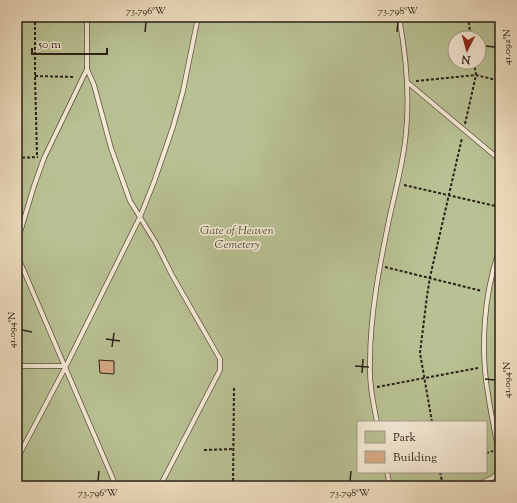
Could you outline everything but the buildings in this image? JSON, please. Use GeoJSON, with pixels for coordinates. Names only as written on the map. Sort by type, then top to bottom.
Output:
{"type":"FeatureCollection","features":[{"type":"Feature","properties":{"kind":"lane"},"geometry":{"type":"LineString","coordinates":[[87,17],[87,69],[94,85],[111,148],[127,194],[156,243],[172,275],[220,359],[220,370],[160,486]]}},
{"type":"Feature","properties":{"kind":"lane"},"geometry":{"type":"LineString","coordinates":[[17,459],[66,366],[140,217],[157,176],[183,91],[198,17]]}},
{"type":"Feature","properties":{"kind":"lane"},"geometry":{"type":"LineString","coordinates":[[377,421],[370,363],[371,331],[380,266],[406,133],[407,82],[404,46],[399,17]]}},
{"type":"Feature","properties":{"kind":"lane"},"geometry":{"type":"LineString","coordinates":[[17,239],[44,158],[87,69]]}},
{"type":"Feature","properties":{"kind":"lane"},"geometry":{"type":"LineString","coordinates":[[407,82],[500,160]]}},
{"type":"Feature","properties":{"kind":"lane"},"geometry":{"type":"LineString","coordinates":[[500,248],[489,292],[484,329],[487,392],[500,458]]}},
{"type":"Feature","properties":{"kind":"lane"},"geometry":{"type":"LineString","coordinates":[[17,255],[66,366],[116,486]]}},
{"type":"Feature","properties":{"kind":"lane"},"geometry":{"type":"LineString","coordinates":[[17,366],[66,366]]}},
{"type":"Feature","properties":{"kind":"lane"},"geometry":{"type":"LineString","coordinates":[[474,486],[491,479],[500,469]]}},
{"type":"Feature","properties":{"kind":"lane"},"geometry":{"type":"LineString","coordinates":[[387,473],[390,486]]}},
{"type":"Feature","properties":{"kind":"path"},"geometry":{"type":"LineString","coordinates":[[35,17],[37,157]]}},
{"type":"Feature","properties":{"kind":"path"},"geometry":{"type":"LineString","coordinates":[[468,17],[470,30]]}},
{"type":"Feature","properties":{"kind":"path"},"geometry":{"type":"LineString","coordinates":[[432,421],[420,353],[426,296],[476,75],[475,70]]}},
{"type":"Feature","properties":{"kind":"path"},"geometry":{"type":"LineString","coordinates":[[407,82],[476,75],[500,81]]}},
{"type":"Feature","properties":{"kind":"path"},"geometry":{"type":"LineString","coordinates":[[35,76],[83,77]]}},
{"type":"Feature","properties":{"kind":"path"},"geometry":{"type":"LineString","coordinates":[[17,158],[44,158]]}},
{"type":"Feature","properties":{"kind":"path"},"geometry":{"type":"LineString","coordinates":[[397,183],[500,207]]}},
{"type":"Feature","properties":{"kind":"path"},"geometry":{"type":"LineString","coordinates":[[380,266],[489,292]]}},
{"type":"Feature","properties":{"kind":"path"},"geometry":{"type":"LineString","coordinates":[[372,388],[486,366]]}},
{"type":"Feature","properties":{"kind":"path"},"geometry":{"type":"LineString","coordinates":[[232,486],[234,386]]}},
{"type":"Feature","properties":{"kind":"path"},"geometry":{"type":"LineString","coordinates":[[204,450],[233,449]]}},
{"type":"Feature","properties":{"kind":"path"},"geometry":{"type":"LineString","coordinates":[[440,473],[443,486]]}},
{"type":"Feature","properties":{"kind":"green space","name":"Gate of Heaven Cemetery"},"geometry":{"type":"Polygon","coordinates":[[[17,17],[500,17],[500,486],[17,486],[17,17]]]}}]}
